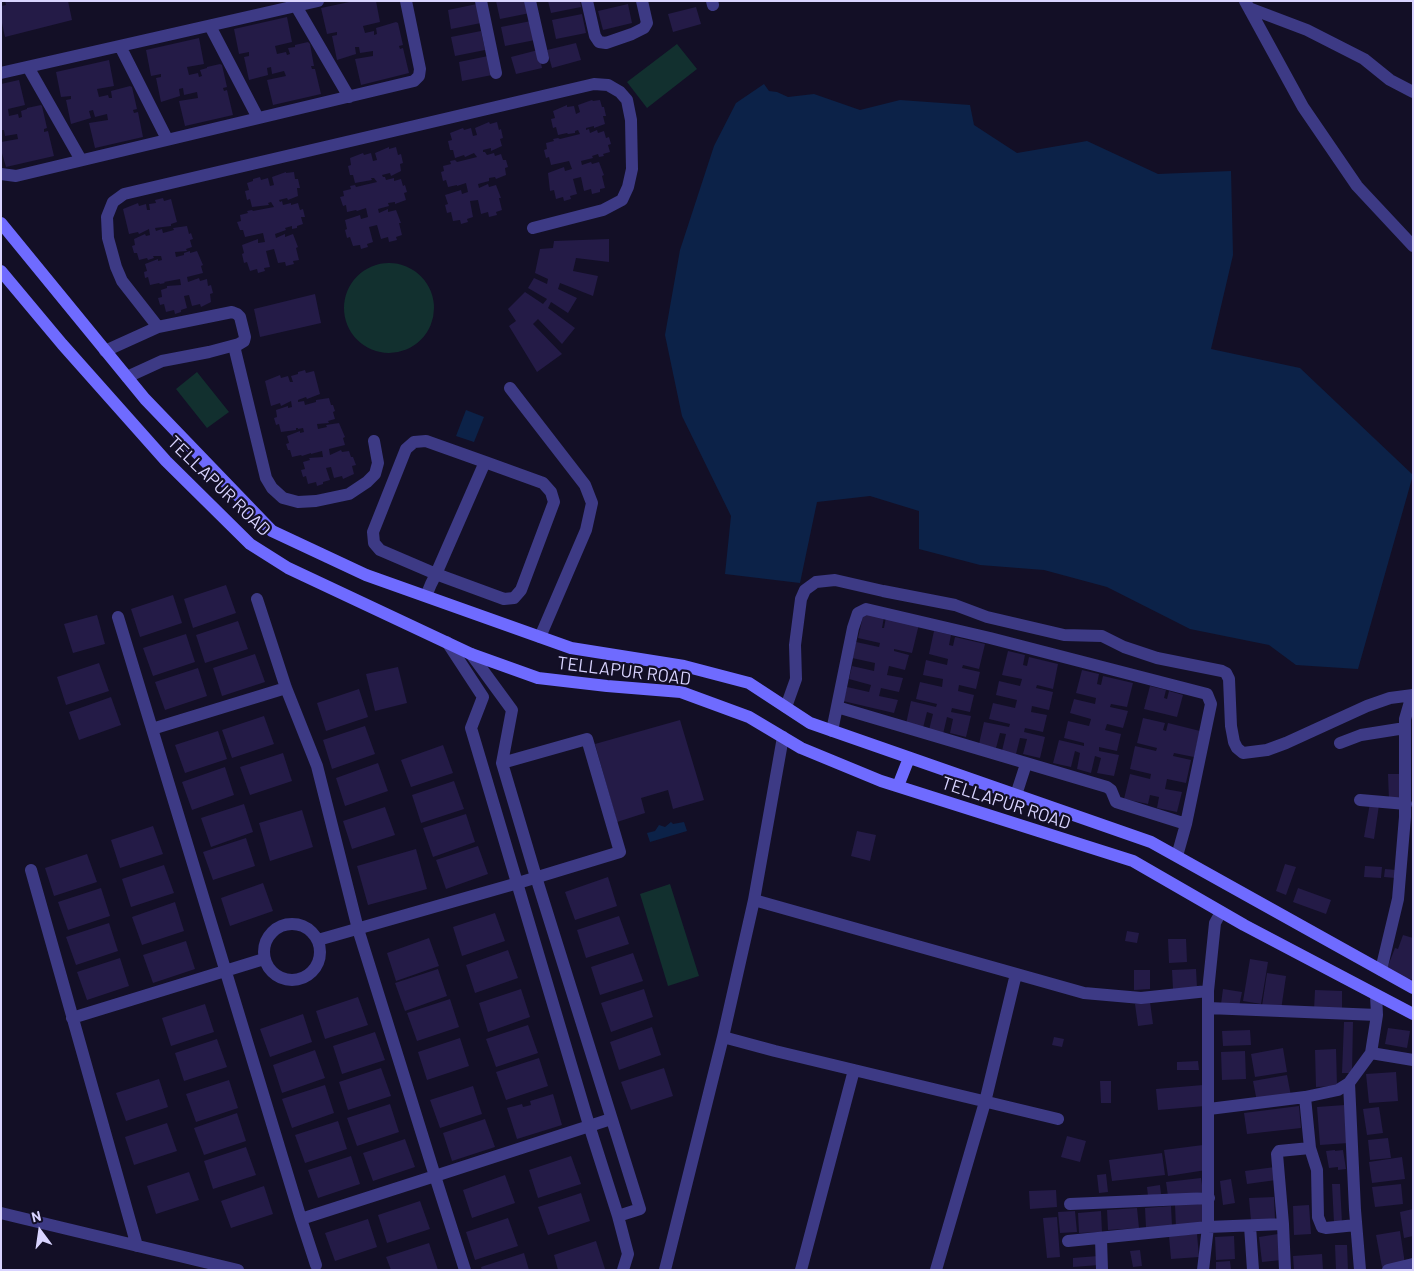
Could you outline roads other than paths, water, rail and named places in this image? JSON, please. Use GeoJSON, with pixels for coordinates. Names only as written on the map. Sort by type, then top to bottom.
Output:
{"type":"FeatureCollection","features":[{"type":"Feature","properties":{"kind":"street"},"geometry":{"type":"LineString","coordinates":[[1,73],[318,1]]}},
{"type":"Feature","properties":{"kind":"street"},"geometry":{"type":"LineString","coordinates":[[1,174],[16,176],[414,81],[419,76],[420,69],[406,1]]}},
{"type":"Feature","properties":{"kind":"street"},"geometry":{"type":"LineString","coordinates":[[481,1],[496,73]]}},
{"type":"Feature","properties":{"kind":"street"},"geometry":{"type":"LineString","coordinates":[[530,1],[543,58]]}},
{"type":"Feature","properties":{"kind":"street"},"geometry":{"type":"LineString","coordinates":[[587,1],[595,36],[600,42],[606,43],[644,28],[647,23],[642,1]]}},
{"type":"Feature","properties":{"kind":"street"},"geometry":{"type":"LineString","coordinates":[[1247,5],[1307,30],[1364,59],[1390,80],[1413,92]]}},
{"type":"Feature","properties":{"kind":"street"},"geometry":{"type":"LineString","coordinates":[[1247,5],[1303,107],[1357,186],[1413,246]]}},
{"type":"Feature","properties":{"kind":"street"},"geometry":{"type":"LineString","coordinates":[[296,6],[349,97]]}},
{"type":"Feature","properties":{"kind":"street"},"geometry":{"type":"LineString","coordinates":[[210,26],[258,118]]}},
{"type":"Feature","properties":{"kind":"street"},"geometry":{"type":"LineString","coordinates":[[120,46],[167,140]]}},
{"type":"Feature","properties":{"kind":"street"},"geometry":{"type":"LineString","coordinates":[[28,67],[81,160]]}},
{"type":"Feature","properties":{"kind":"street"},"geometry":{"type":"LineString","coordinates":[[158,327],[122,281],[116,268],[108,238],[107,217],[113,202],[124,194],[594,84],[608,85],[620,92],[627,100],[631,120],[632,169],[628,188],[622,200],[603,210],[533,228]]}},
{"type":"Feature","properties":{"kind":"street"},"geometry":{"type":"LineString","coordinates":[[1,223],[145,399],[272,532],[366,575],[571,648],[684,666],[749,683],[810,724],[1151,842],[1413,988]]}},
{"type":"Feature","properties":{"kind":"street","name":"TELLAPUR ROAD"},"geometry":{"type":"LineString","coordinates":[[1,271],[62,344],[166,461],[250,544],[288,568],[471,654],[538,678],[681,692],[749,717],[801,748],[898,786],[1133,861],[1221,912],[1413,1014]]}},
{"type":"Feature","properties":{"kind":"street"},"geometry":{"type":"LineString","coordinates":[[105,351],[158,327],[232,312],[240,317],[245,337],[244,341],[234,346],[162,361],[127,377]]}},
{"type":"Feature","properties":{"kind":"street"},"geometry":{"type":"LineString","coordinates":[[234,346],[266,478],[272,488],[283,498],[307,502],[349,494],[368,482],[375,474],[378,463],[374,442]]}},
{"type":"Feature","properties":{"kind":"street"},"geometry":{"type":"LineString","coordinates":[[510,388],[585,485],[592,503],[586,530],[540,637]]}},
{"type":"Feature","properties":{"kind":"street"},"geometry":{"type":"LineString","coordinates":[[414,442],[426,442],[485,462],[543,483],[551,492],[554,502],[521,590],[514,598],[504,599],[436,574],[380,550],[374,543],[373,532],[406,449],[414,442]]}},
{"type":"Feature","properties":{"kind":"street"},"geometry":{"type":"LineString","coordinates":[[426,596],[485,462]]}},
{"type":"Feature","properties":{"kind":"street"},"geometry":{"type":"LineString","coordinates":[[786,707],[796,679],[795,645],[801,599],[805,590],[816,582],[835,580],[955,605],[987,616],[1064,635],[1102,636],[1124,647],[1157,658],[1222,670],[1226,672],[1228,679],[1232,736],[1237,748],[1243,753],[1267,750],[1286,744],[1367,706],[1390,698],[1412,696],[1405,719],[1406,804],[1398,900],[1381,970]]}},
{"type":"Feature","properties":{"kind":"street"},"geometry":{"type":"LineString","coordinates":[[257,599],[286,688],[317,766],[358,929],[465,1270]]}},
{"type":"Feature","properties":{"kind":"street"},"geometry":{"type":"LineString","coordinates":[[832,731],[854,622],[858,613],[866,609],[990,638],[1206,694],[1211,704],[1184,829],[1176,856]]}},
{"type":"Feature","properties":{"kind":"street"},"geometry":{"type":"LineString","coordinates":[[118,617],[316,1265]]}},
{"type":"Feature","properties":{"kind":"street"},"geometry":{"type":"LineString","coordinates":[[447,642],[483,697],[471,728],[589,1125],[618,1216],[628,1254],[623,1270]]}},
{"type":"Feature","properties":{"kind":"street"},"geometry":{"type":"LineString","coordinates":[[471,654],[512,710],[502,763],[640,1209],[618,1216]]}},
{"type":"Feature","properties":{"kind":"street"},"geometry":{"type":"LineString","coordinates":[[152,729],[286,688]]}},
{"type":"Feature","properties":{"kind":"street"},"geometry":{"type":"LineString","coordinates":[[837,707],[1107,787],[1111,790],[1116,802],[1184,829]]}},
{"type":"Feature","properties":{"kind":"street"},"geometry":{"type":"LineString","coordinates":[[1340,743],[1362,736],[1405,728]]}},
{"type":"Feature","properties":{"kind":"street"},"geometry":{"type":"LineString","coordinates":[[665,1270],[724,1037],[754,900],[783,737]]}},
{"type":"Feature","properties":{"kind":"street"},"geometry":{"type":"LineString","coordinates":[[318,940],[620,852],[587,739],[502,763]]}},
{"type":"Feature","properties":{"kind":"street"},"geometry":{"type":"LineString","coordinates":[[898,786],[909,758]]}},
{"type":"Feature","properties":{"kind":"street"},"geometry":{"type":"LineString","coordinates":[[1016,795],[1026,764]]}},
{"type":"Feature","properties":{"kind":"street"},"geometry":{"type":"LineString","coordinates":[[1360,800],[1406,804]]}},
{"type":"Feature","properties":{"kind":"street"},"geometry":{"type":"LineString","coordinates":[[31,870],[137,1246]]}},
{"type":"Feature","properties":{"kind":"street"},"geometry":{"type":"LineString","coordinates":[[754,900],[1084,993],[1141,998],[1208,991]]}},
{"type":"Feature","properties":{"kind":"street"},"geometry":{"type":"LineString","coordinates":[[1203,1270],[1209,1198],[1208,991],[1215,923],[1221,912]]}},
{"type":"Feature","properties":{"kind":"street"},"geometry":{"type":"LineString","coordinates":[[294,923],[304,926],[318,940],[320,949],[319,959],[315,968],[308,975],[299,979],[281,979],[267,967],[264,959],[263,950],[265,942],[276,928],[284,924],[294,923]]}},
{"type":"Feature","properties":{"kind":"street"},"geometry":{"type":"LineString","coordinates":[[72,1018],[264,959]]}},
{"type":"Feature","properties":{"kind":"street"},"geometry":{"type":"LineString","coordinates":[[936,1270],[985,1102],[1016,974]]}},
{"type":"Feature","properties":{"kind":"street"},"geometry":{"type":"LineString","coordinates":[[1209,1109],[1305,1097],[1338,1090],[1349,1083],[1371,1054],[1377,1015],[1376,995]]}},
{"type":"Feature","properties":{"kind":"street"},"geometry":{"type":"LineString","coordinates":[[1208,1008],[1377,1015]]}},
{"type":"Feature","properties":{"kind":"street"},"geometry":{"type":"LineString","coordinates":[[724,1037],[1058,1119]]}},
{"type":"Feature","properties":{"kind":"street"},"geometry":{"type":"LineString","coordinates":[[1371,1054],[1413,1060]]}},
{"type":"Feature","properties":{"kind":"street"},"geometry":{"type":"LineString","coordinates":[[802,1270],[854,1070]]}},
{"type":"Feature","properties":{"kind":"street"},"geometry":{"type":"LineString","coordinates":[[1349,1083],[1360,1270]]}},
{"type":"Feature","properties":{"kind":"street"},"geometry":{"type":"LineString","coordinates":[[1305,1097],[1310,1148],[1317,1170],[1318,1217],[1320,1224],[1326,1228],[1356,1225]]}},
{"type":"Feature","properties":{"kind":"street"},"geometry":{"type":"LineString","coordinates":[[301,1218],[611,1119]]}},
{"type":"Feature","properties":{"kind":"street"},"geometry":{"type":"LineString","coordinates":[[1285,1270],[1277,1154],[1279,1151],[1310,1148]]}},
{"type":"Feature","properties":{"kind":"street"},"geometry":{"type":"LineString","coordinates":[[1070,1204],[1209,1198]]}},
{"type":"Feature","properties":{"kind":"street"},"geometry":{"type":"LineString","coordinates":[[1,1213],[238,1270]]}},
{"type":"Feature","properties":{"kind":"street"},"geometry":{"type":"LineString","coordinates":[[1068,1241],[1208,1227],[1283,1224]]}},
{"type":"Feature","properties":{"kind":"street"},"geometry":{"type":"LineString","coordinates":[[1250,1226],[1253,1270]]}},
{"type":"Feature","properties":{"kind":"street"},"geometry":{"type":"LineString","coordinates":[[1101,1239],[1102,1270]]}},
{"type":"Feature","properties":{"kind":"street"},"geometry":{"type":"LineString","coordinates":[[1388,1270],[1413,1264]]}},
{"type":"Feature","properties":{"kind":"water"},"geometry":{"type":"Polygon","coordinates":[[[764,84],[769,91],[788,97],[814,94],[860,110],[900,100],[970,105],[974,125],[1017,153],[1087,141],[1158,174],[1231,171],[1233,255],[1211,349],[1300,368],[1413,475],[1358,669],[1296,665],[1269,645],[1190,629],[1107,587],[1044,570],[980,565],[919,549],[919,511],[870,496],[817,502],[800,583],[725,574],[731,516],[682,416],[665,335],[680,250],[714,146],[736,103],[764,84]]]}},
{"type":"Feature","properties":{"kind":"water"},"geometry":{"type":"Polygon","coordinates":[[[466,410],[484,417],[474,442],[456,436],[466,410]]]}},
{"type":"Feature","properties":{"kind":"water"},"geometry":{"type":"Polygon","coordinates":[[[671,822],[673,824],[684,822],[687,831],[650,842],[647,833],[655,831],[659,825],[665,827],[671,822]]]}}]}
